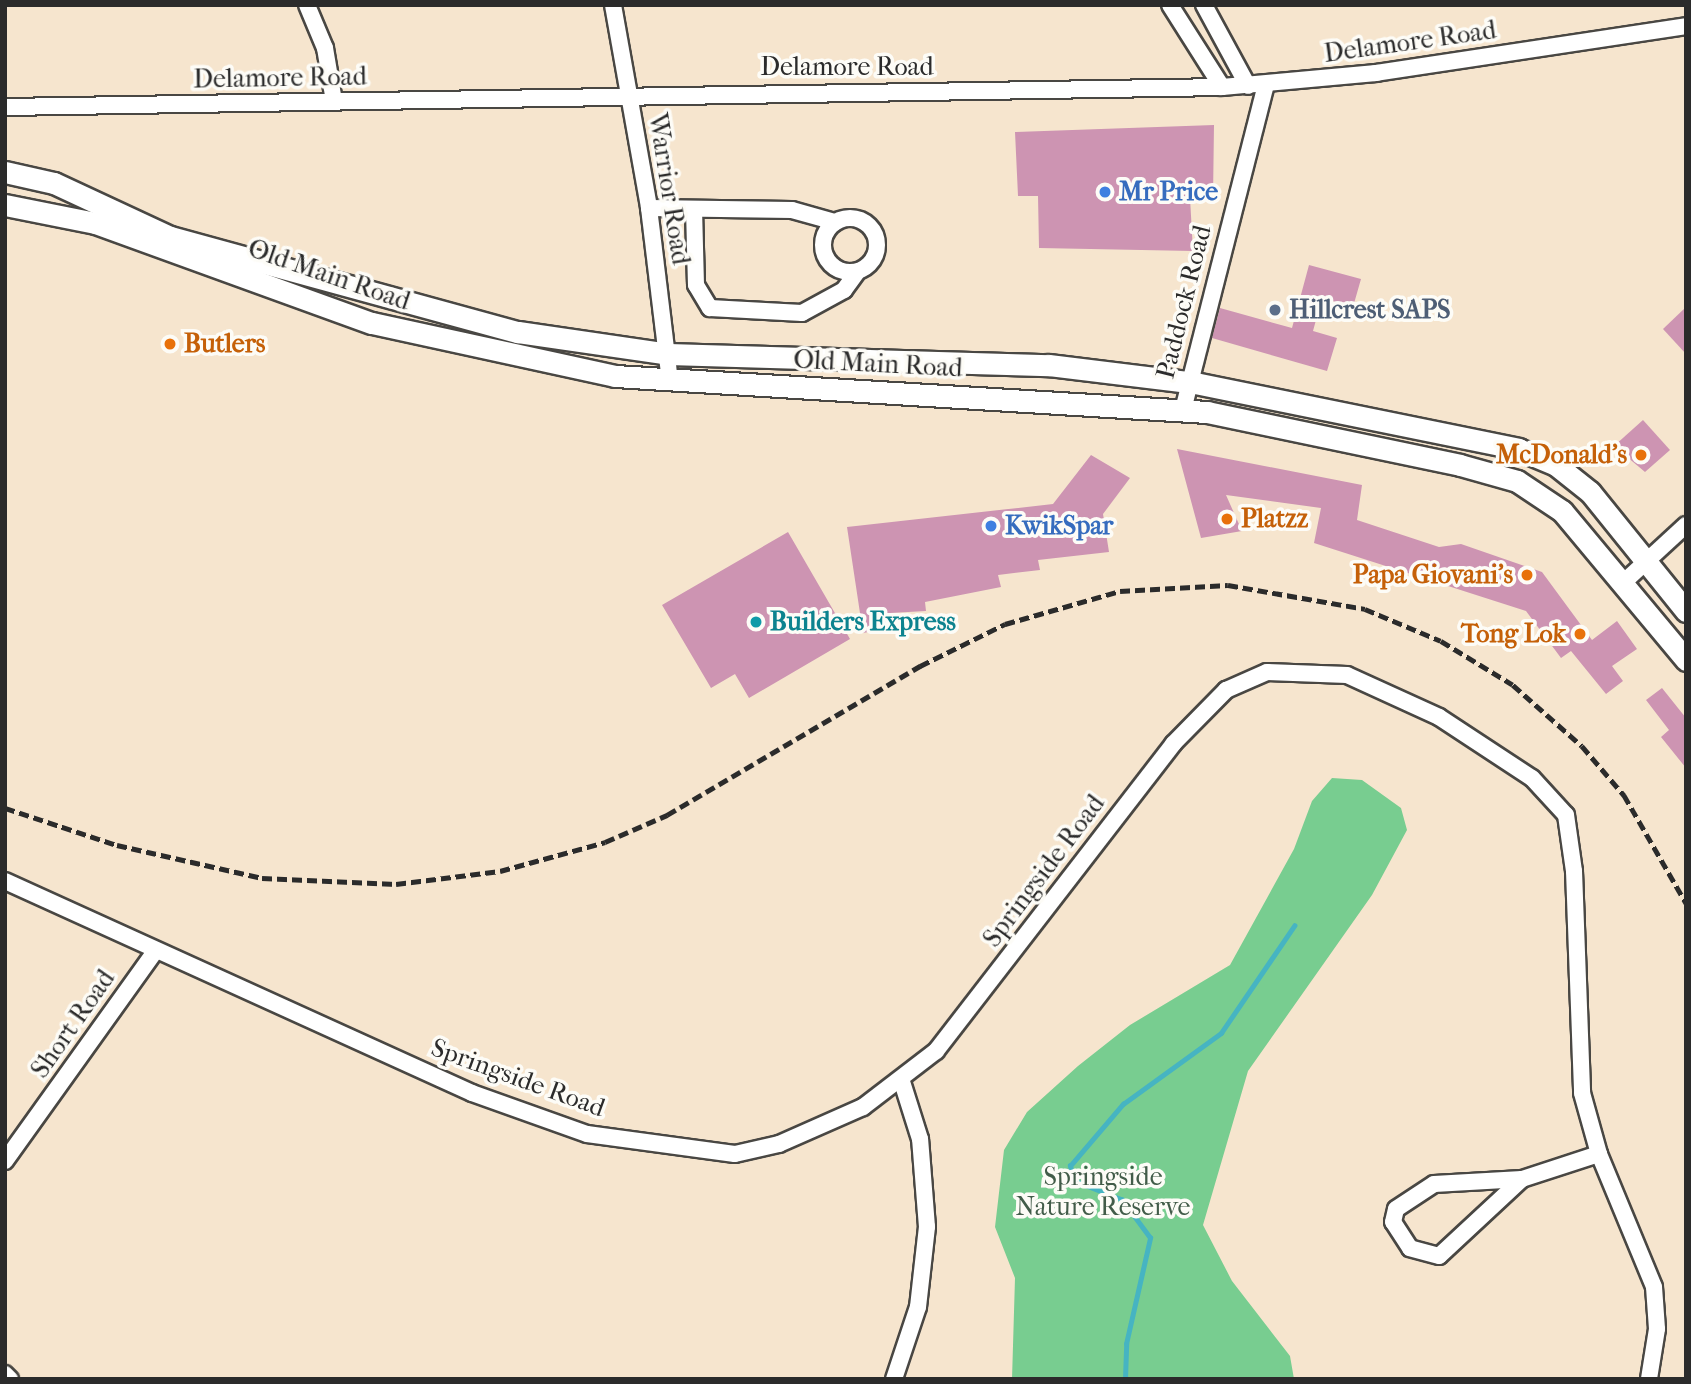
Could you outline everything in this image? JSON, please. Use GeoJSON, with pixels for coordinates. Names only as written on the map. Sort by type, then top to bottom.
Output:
{"type":"FeatureCollection","features":[{"type":"Feature","properties":{"kind":"main road","name":"Old Main Road"},"geometry":{"type":"LineString","coordinates":[[5,172],[54,184],[170,237],[464,319],[668,354],[1000,360],[1189,383],[1518,449],[1556,465],[1590,492],[1646,558],[1686,611]]}},
{"type":"Feature","properties":{"kind":"main road","name":"Old Main Road"},"geometry":{"type":"LineString","coordinates":[[5,205],[95,223],[424,337],[615,376],[1183,410],[1517,481],[1562,511],[1624,582],[1686,660]]}},
{"type":"Feature","properties":{"kind":"street"},"geometry":{"type":"LineString","coordinates":[[307,5],[325,48],[334,101]]}},
{"type":"Feature","properties":{"kind":"street","name":"Warrior Road"},"geometry":{"type":"LineString","coordinates":[[614,5],[649,208],[670,380]]}},
{"type":"Feature","properties":{"kind":"street"},"geometry":{"type":"LineString","coordinates":[[1170,5],[1222,88]]}},
{"type":"Feature","properties":{"kind":"street"},"geometry":{"type":"LineString","coordinates":[[1204,5],[1248,86]]}},
{"type":"Feature","properties":{"kind":"street","name":"Delamore Road"},"geometry":{"type":"LineString","coordinates":[[5,107],[628,95],[1222,88],[1266,85],[1686,26]]}},
{"type":"Feature","properties":{"kind":"street","name":"Paddock Road"},"geometry":{"type":"LineString","coordinates":[[1183,410],[1266,85]]}},
{"type":"Feature","properties":{"kind":"street"},"geometry":{"type":"LineString","coordinates":[[649,208],[792,210],[835,222],[858,219],[875,234],[874,257],[857,272],[844,290],[802,313],[710,308],[696,285],[694,209]]}},
{"type":"Feature","properties":{"kind":"street"},"geometry":{"type":"LineString","coordinates":[[835,222],[822,241],[824,256],[834,268],[857,272]]}},
{"type":"Feature","properties":{"kind":"street"},"geometry":{"type":"LineString","coordinates":[[1624,582],[1646,558],[1686,525]]}},
{"type":"Feature","properties":{"kind":"street","name":"Springside Road"},"geometry":{"type":"LineString","coordinates":[[5,881],[472,1093],[587,1134],[735,1154],[821,1128],[902,1083],[962,1020],[1198,714],[1257,675],[1325,671],[1389,691],[1438,717],[1532,778],[1566,814],[1574,871],[1582,1093],[1599,1154],[1654,1287],[1657,1329],[1649,1379]]}},
{"type":"Feature","properties":{"kind":"street","name":"Short Road"},"geometry":{"type":"LineString","coordinates":[[5,1161],[156,950]]}},
{"type":"Feature","properties":{"kind":"street"},"geometry":{"type":"LineString","coordinates":[[894,1379],[918,1307],[927,1227],[920,1139],[902,1083]]}},
{"type":"Feature","properties":{"kind":"street"},"geometry":{"type":"LineString","coordinates":[[1522,1179],[1439,1256],[1410,1248],[1393,1223],[1396,1209],[1434,1184],[1522,1179],[1599,1154]]}},
{"type":"Feature","properties":{"kind":"street"},"geometry":{"type":"LineString","coordinates":[[5,1374],[10,1379]]}},
{"type":"Feature","properties":{"kind":"green space","name":"Springside Nature Reserve"},"geometry":{"type":"Polygon","coordinates":[[[1332,778],[1362,780],[1401,808],[1407,830],[1372,895],[1248,1071],[1203,1225],[1232,1281],[1290,1356],[1294,1379],[1012,1379],[1015,1278],[995,1227],[1004,1150],[1027,1112],[1078,1066],[1130,1025],[1230,965],[1294,849],[1312,801],[1332,778]]]}},
{"type":"Feature","properties":{"kind":"building"},"geometry":{"type":"Polygon","coordinates":[[[1214,125],[1213,198],[1190,198],[1193,251],[1039,248],[1038,196],[1018,196],[1015,132],[1214,125]]]}},
{"type":"Feature","properties":{"kind":"building"},"geometry":{"type":"Polygon","coordinates":[[[1309,265],[1361,279],[1353,307],[1322,298],[1313,331],[1337,338],[1327,371],[1212,338],[1220,308],[1292,328],[1309,265]]]}},
{"type":"Feature","properties":{"kind":"building"},"geometry":{"type":"Polygon","coordinates":[[[1686,307],[1686,354],[1663,329],[1686,307]]]}},
{"type":"Feature","properties":{"kind":"building"},"geometry":{"type":"Polygon","coordinates":[[[1643,420],[1670,450],[1645,472],[1614,446],[1643,420]]]}},
{"type":"Feature","properties":{"kind":"building"},"geometry":{"type":"Polygon","coordinates":[[[1177,449],[1362,485],[1357,520],[1439,547],[1461,544],[1542,572],[1592,640],[1617,621],[1637,649],[1612,666],[1623,681],[1606,694],[1571,651],[1561,658],[1526,611],[1314,543],[1321,508],[1226,495],[1242,531],[1201,538],[1177,449]]]}},
{"type":"Feature","properties":{"kind":"building"},"geometry":{"type":"Polygon","coordinates":[[[1091,455],[1130,478],[1103,514],[1109,552],[1038,560],[1040,570],[998,575],[1001,587],[925,602],[926,611],[890,613],[893,627],[863,633],[847,527],[1053,504],[1091,455]]]}},
{"type":"Feature","properties":{"kind":"building","name":"Builders Express"},"geometry":{"type":"Polygon","coordinates":[[[788,532],[850,639],[749,698],[735,674],[711,688],[662,605],[788,532]]]}},
{"type":"Feature","properties":{"kind":"building"},"geometry":{"type":"Polygon","coordinates":[[[1662,688],[1686,718],[1686,768],[1661,737],[1669,730],[1646,700],[1662,688]]]}},
{"type":"Feature","properties":{"kind":"waterway"},"geometry":{"type":"LineString","coordinates":[[1125,1379],[1126,1344],[1150,1238],[1122,1200],[1074,1181],[1070,1166],[1123,1104],[1221,1033],[1294,926]]}},
{"type":"Feature","properties":{"kind":"railway"},"geometry":{"type":"LineString","coordinates":[[5,808],[117,845],[262,878],[396,884],[500,871],[605,842],[667,815],[920,666],[1005,624],[1120,591],[1228,585],[1365,609],[1441,641],[1513,685],[1582,746],[1624,795],[1686,903]]}},
{"type":"Feature","properties":{"kind":"place","name":"Mr Price"},"geometry":{"type":"Point","coordinates":[1105,192]}},
{"type":"Feature","properties":{"kind":"place","name":"Hillcrest SAPS"},"geometry":{"type":"Point","coordinates":[1275,310]}},
{"type":"Feature","properties":{"kind":"place","name":"Butlers"},"geometry":{"type":"Point","coordinates":[170,344]}},
{"type":"Feature","properties":{"kind":"place","name":"McDonald's"},"geometry":{"type":"Point","coordinates":[1641,455]}},
{"type":"Feature","properties":{"kind":"place","name":"Platzz"},"geometry":{"type":"Point","coordinates":[1227,519]}},
{"type":"Feature","properties":{"kind":"place","name":"KwikSpar"},"geometry":{"type":"Point","coordinates":[991,526]}},
{"type":"Feature","properties":{"kind":"place","name":"Papa Giovani's"},"geometry":{"type":"Point","coordinates":[1527,575]}},
{"type":"Feature","properties":{"kind":"place","name":"Builders Express"},"geometry":{"type":"Point","coordinates":[756,622]}},
{"type":"Feature","properties":{"kind":"place","name":"Tong Lok"},"geometry":{"type":"Point","coordinates":[1580,634]}}]}
